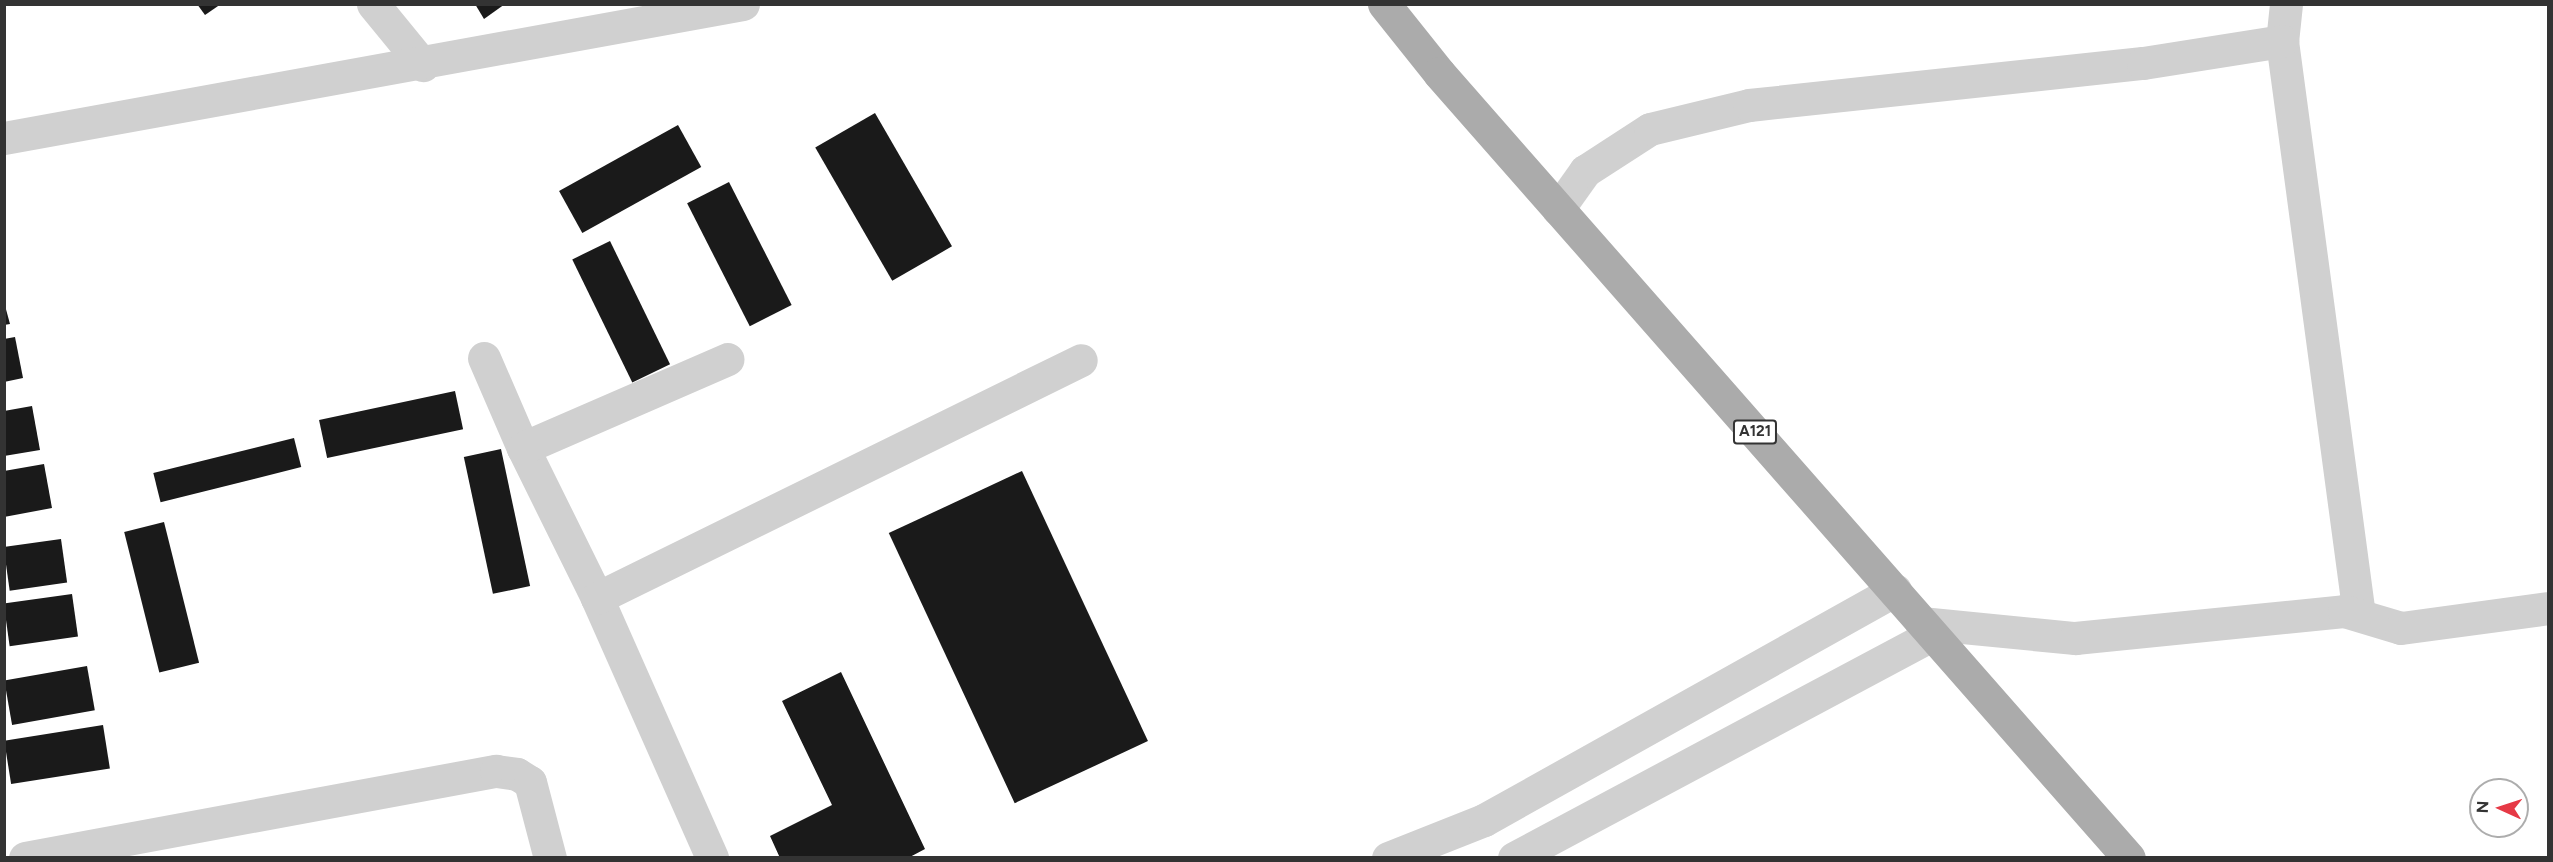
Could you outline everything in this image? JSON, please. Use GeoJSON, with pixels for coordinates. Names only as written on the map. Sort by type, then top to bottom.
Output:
{"type":"FeatureCollection","features":[{"type":"Feature","properties":{"kind":"main road","name":"A121"},"geometry":{"type":"LineString","coordinates":[[1384,4],[1558,209],[2129,858]]}},
{"type":"Feature","properties":{"kind":"lane"},"geometry":{"type":"LineString","coordinates":[[373,4],[423,65]]}},
{"type":"Feature","properties":{"kind":"lane"},"geometry":{"type":"LineString","coordinates":[[4,138],[423,65],[743,4]]}},
{"type":"Feature","properties":{"kind":"lane"},"geometry":{"type":"LineString","coordinates":[[2286,4],[2282,41],[2359,615]]}},
{"type":"Feature","properties":{"kind":"lane"},"geometry":{"type":"LineString","coordinates":[[1558,209],[1585,171],[1650,129],[1749,105],[2143,63],[2282,41]]}},
{"type":"Feature","properties":{"kind":"lane"},"geometry":{"type":"LineString","coordinates":[[484,357],[523,448],[597,598],[712,858]]}},
{"type":"Feature","properties":{"kind":"lane"},"geometry":{"type":"LineString","coordinates":[[523,448],[728,359]]}},
{"type":"Feature","properties":{"kind":"lane"},"geometry":{"type":"LineString","coordinates":[[597,598],[1082,360]]}},
{"type":"Feature","properties":{"kind":"lane"},"geometry":{"type":"LineString","coordinates":[[1388,858],[1484,820],[1895,590]]}},
{"type":"Feature","properties":{"kind":"lane"},"geometry":{"type":"LineString","coordinates":[[1514,858],[1926,629],[2075,638],[2344,611],[2401,628],[2548,608]]}},
{"type":"Feature","properties":{"kind":"lane"},"geometry":{"type":"LineString","coordinates":[[25,858],[496,771],[516,774],[530,782],[550,858]]}},
{"type":"Feature","properties":{"kind":"building"},"geometry":{"type":"Polygon","coordinates":[[[197,4],[221,4],[205,15],[197,4]]]}},
{"type":"Feature","properties":{"kind":"building"},"geometry":{"type":"Polygon","coordinates":[[[475,4],[505,4],[484,19],[475,4]]]}},
{"type":"Feature","properties":{"kind":"building"},"geometry":{"type":"Polygon","coordinates":[[[875,113],[952,246],[892,281],[815,148],[875,113]]]}},
{"type":"Feature","properties":{"kind":"building"},"geometry":{"type":"Polygon","coordinates":[[[678,125],[701,167],[582,233],[559,191],[678,125]]]}},
{"type":"Feature","properties":{"kind":"building"},"geometry":{"type":"Polygon","coordinates":[[[729,182],[792,305],[750,326],[687,203],[729,182]]]}},
{"type":"Feature","properties":{"kind":"building"},"geometry":{"type":"Polygon","coordinates":[[[610,241],[670,364],[632,383],[572,259],[610,241]]]}},
{"type":"Feature","properties":{"kind":"building"},"geometry":{"type":"Polygon","coordinates":[[[4,302],[10,324],[4,325],[4,302]]]}},
{"type":"Feature","properties":{"kind":"building"},"geometry":{"type":"Polygon","coordinates":[[[15,337],[23,378],[4,382],[4,339],[15,337]]]}},
{"type":"Feature","properties":{"kind":"building"},"geometry":{"type":"Polygon","coordinates":[[[455,391],[463,429],[327,458],[319,420],[455,391]]]}},
{"type":"Feature","properties":{"kind":"building"},"geometry":{"type":"Polygon","coordinates":[[[32,406],[40,450],[4,456],[4,411],[32,406]]]}},
{"type":"Feature","properties":{"kind":"building"},"geometry":{"type":"Polygon","coordinates":[[[294,438],[301,467],[161,502],[153,473],[294,438]]]}},
{"type":"Feature","properties":{"kind":"building"},"geometry":{"type":"Polygon","coordinates":[[[501,449],[530,586],[493,594],[464,457],[501,449]]]}},
{"type":"Feature","properties":{"kind":"building"},"geometry":{"type":"Polygon","coordinates":[[[44,464],[52,508],[4,517],[4,471],[44,464]]]}},
{"type":"Feature","properties":{"kind":"building"},"geometry":{"type":"Polygon","coordinates":[[[1022,471],[1148,741],[1015,803],[889,533],[1022,471]]]}},
{"type":"Feature","properties":{"kind":"building"},"geometry":{"type":"Polygon","coordinates":[[[164,522],[199,663],[159,673],[124,532],[164,522]]]}},
{"type":"Feature","properties":{"kind":"building"},"geometry":{"type":"Polygon","coordinates":[[[61,539],[67,583],[10,591],[4,547],[61,539]]]}},
{"type":"Feature","properties":{"kind":"building"},"geometry":{"type":"Polygon","coordinates":[[[72,594],[78,637],[10,646],[4,604],[72,594]]]}},
{"type":"Feature","properties":{"kind":"building"},"geometry":{"type":"Polygon","coordinates":[[[87,666],[95,710],[12,725],[4,681],[87,666]]]}},
{"type":"Feature","properties":{"kind":"building"},"geometry":{"type":"Polygon","coordinates":[[[841,672],[925,849],[908,858],[780,858],[770,836],[832,805],[782,701],[841,672]]]}},
{"type":"Feature","properties":{"kind":"building"},"geometry":{"type":"Polygon","coordinates":[[[103,725],[110,768],[11,784],[4,741],[103,725]]]}}]}
